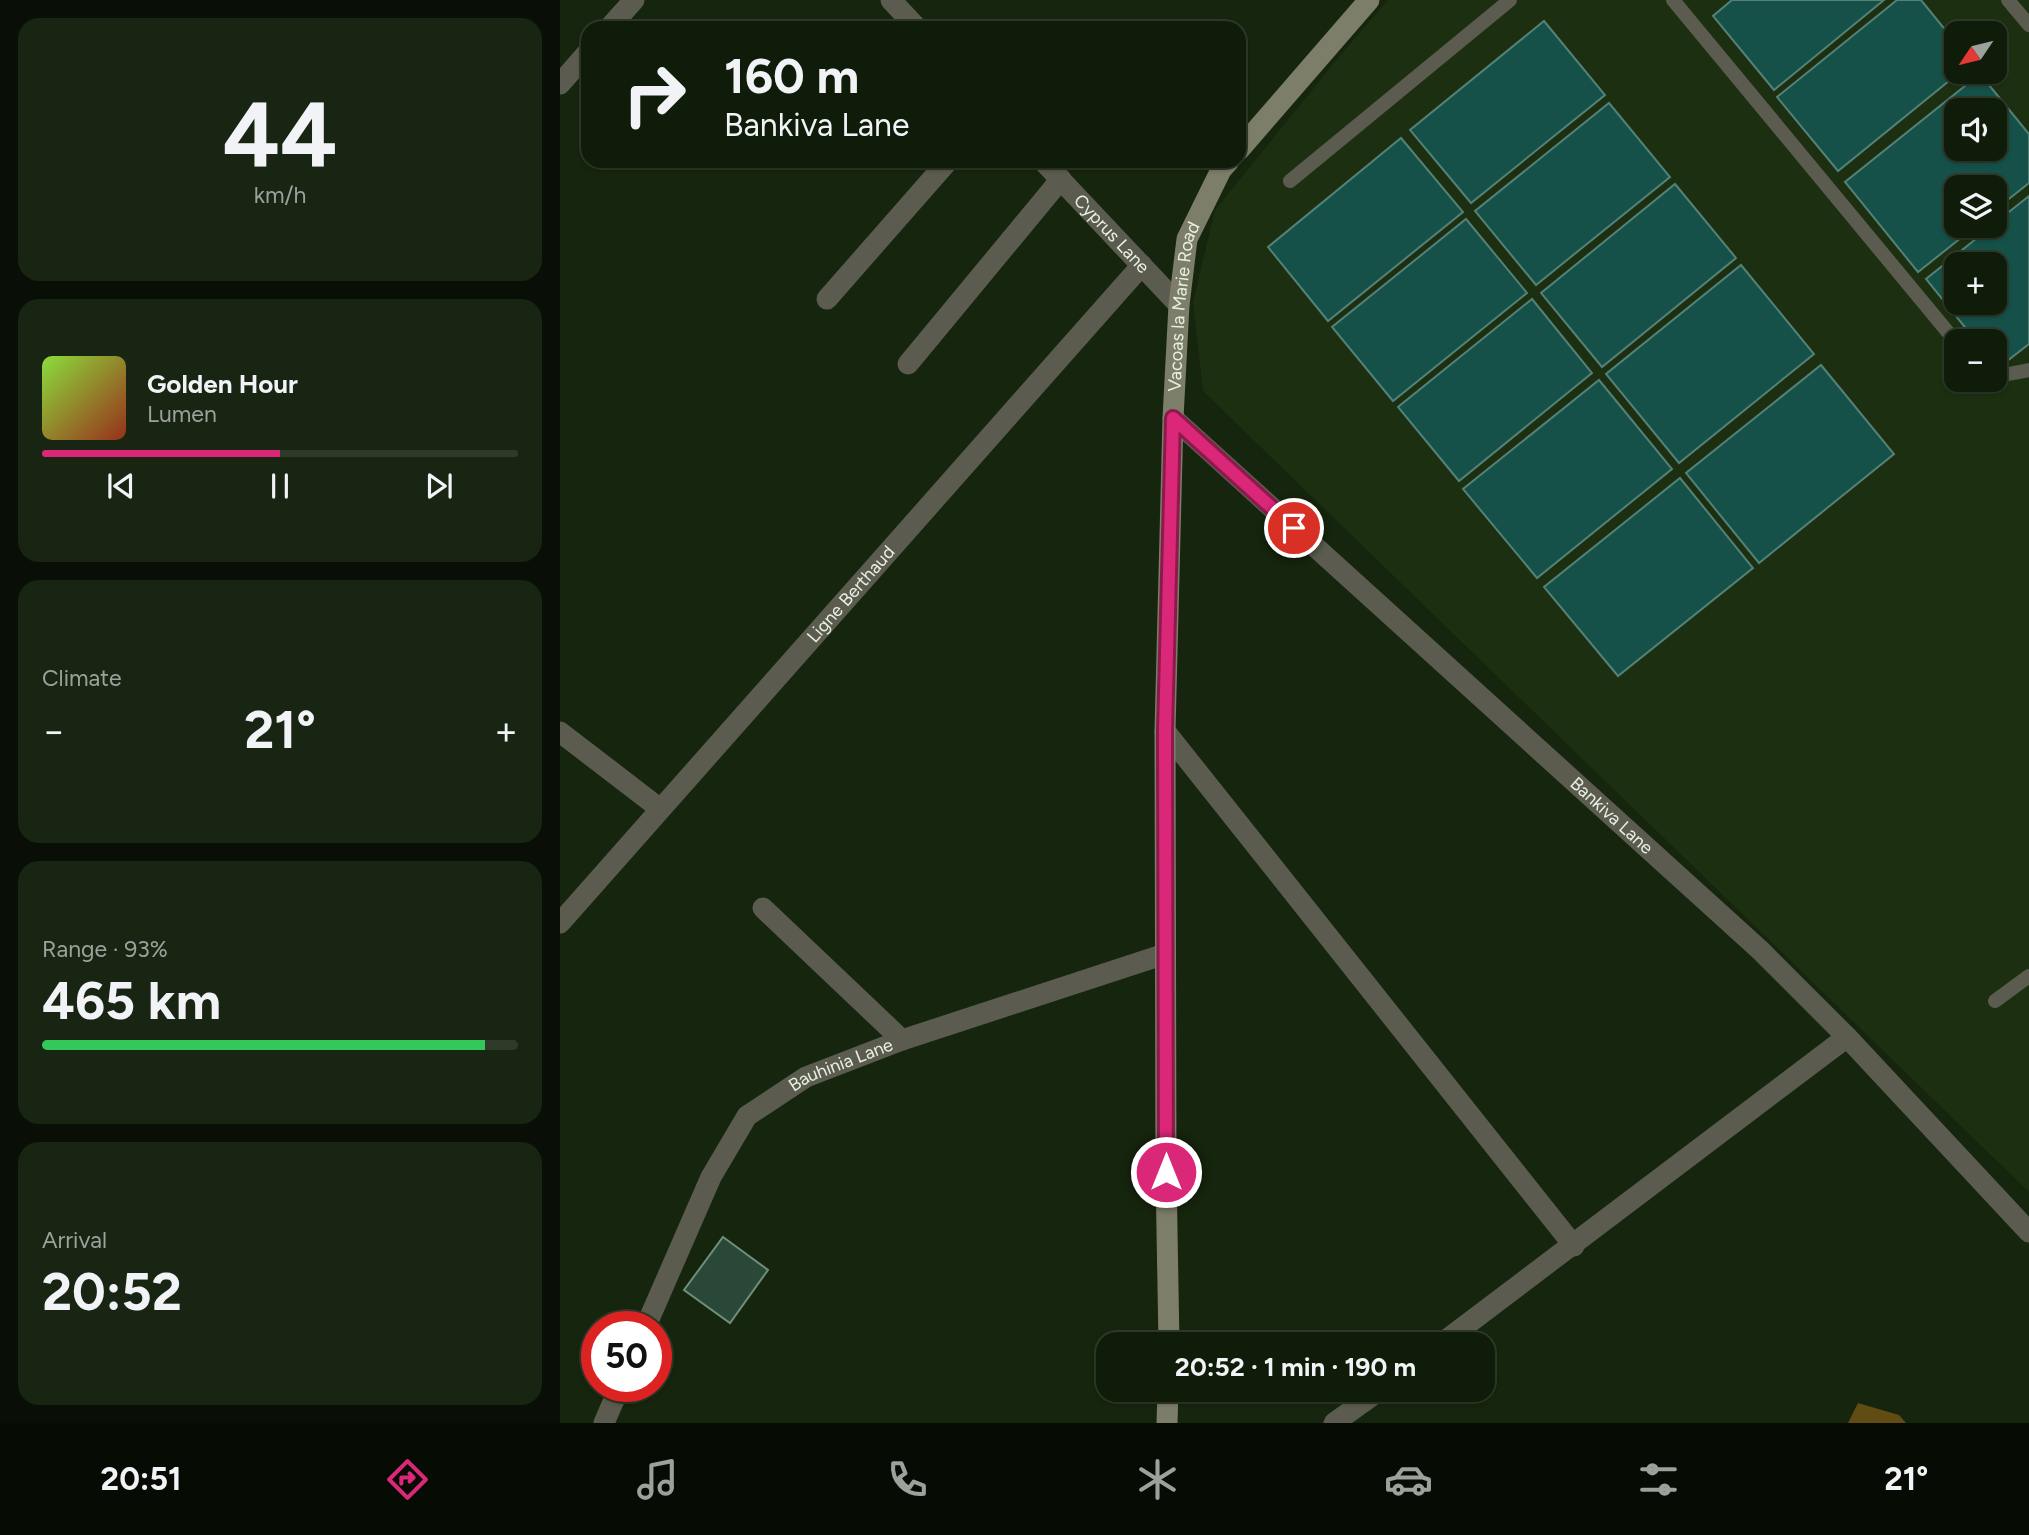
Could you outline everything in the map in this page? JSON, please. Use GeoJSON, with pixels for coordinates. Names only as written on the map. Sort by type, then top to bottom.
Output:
{"type":"FeatureCollection","features":[{"type":"Feature","properties":{"kind":"main road"},"geometry":{"type":"LineString","coordinates":[[1246,141],[1369,0]]}},
{"type":"Feature","properties":{"kind":"main road","name":"Vacoas la Marie Road"},"geometry":{"type":"LineString","coordinates":[[1169,1332],[1165,731],[1173,418],[1187,239],[1223,168]]}},
{"type":"Feature","properties":{"kind":"main road"},"geometry":{"type":"LineString","coordinates":[[1167,1423],[1168,1402]]}},
{"type":"Feature","properties":{"kind":"street"},"geometry":{"type":"LineString","coordinates":[[615,21],[634,0]]}},
{"type":"Feature","properties":{"kind":"street"},"geometry":{"type":"LineString","coordinates":[[891,0],[910,21]]}},
{"type":"Feature","properties":{"kind":"street"},"geometry":{"type":"LineString","coordinates":[[560,84],[581,60]]}},
{"type":"Feature","properties":{"kind":"street"},"geometry":{"type":"LineString","coordinates":[[827,299],[942,168]]}},
{"type":"Feature","properties":{"kind":"street","name":"Cyprus Lane"},"geometry":{"type":"LineString","coordinates":[[1050,168],[1180,305]]}},
{"type":"Feature","properties":{"kind":"street"},"geometry":{"type":"LineString","coordinates":[[908,364],[1060,179]]}},
{"type":"Feature","properties":{"kind":"street","name":"Ligne Berthaud"},"geometry":{"type":"LineString","coordinates":[[560,923],[1142,265]]}},
{"type":"Feature","properties":{"kind":"street","name":"Bankiva Lane"},"geometry":{"type":"LineString","coordinates":[[1173,418],[1760,950],[1847,1037],[2029,1232]]}},
{"type":"Feature","properties":{"kind":"street"},"geometry":{"type":"LineString","coordinates":[[1165,731],[1574,1245]]}},
{"type":"Feature","properties":{"kind":"street"},"geometry":{"type":"LineString","coordinates":[[560,732],[659,808]]}},
{"type":"Feature","properties":{"kind":"street"},"geometry":{"type":"LineString","coordinates":[[763,908],[902,1040]]}},
{"type":"Feature","properties":{"kind":"street","name":"Bauhinia Lane"},"geometry":{"type":"LineString","coordinates":[[653,1311],[711,1177],[747,1116],[806,1077],[902,1040],[1165,954]]}},
{"type":"Feature","properties":{"kind":"street"},"geometry":{"type":"LineString","coordinates":[[1457,1332],[1847,1037]]}},
{"type":"Feature","properties":{"kind":"street"},"geometry":{"type":"LineString","coordinates":[[604,1423],[613,1402]]}},
{"type":"Feature","properties":{"kind":"street"},"geometry":{"type":"LineString","coordinates":[[1334,1423],[1363,1402]]}},
{"type":"Feature","properties":{"kind":"lane"},"geometry":{"type":"LineString","coordinates":[[1290,181],[1510,0]]}},
{"type":"Feature","properties":{"kind":"lane"},"geometry":{"type":"LineString","coordinates":[[1673,0],[1945,329]]}},
{"type":"Feature","properties":{"kind":"lane"},"geometry":{"type":"LineString","coordinates":[[2008,0],[2029,25]]}},
{"type":"Feature","properties":{"kind":"lane"},"geometry":{"type":"LineString","coordinates":[[2007,374],[2029,370]]}},
{"type":"Feature","properties":{"kind":"lane"},"geometry":{"type":"LineString","coordinates":[[1995,1001],[2029,976]]}},
{"type":"Feature","properties":{"kind":"shaded area"},"geometry":{"type":"Polygon","coordinates":[[[1388,0],[2029,0],[2029,1192],[1203,391],[1193,302],[1215,210],[1388,0]]]}},
{"type":"Feature","properties":{"kind":"shaded area"},"geometry":{"type":"Polygon","coordinates":[[[1858,1403],[1899,1415],[1906,1423],[1848,1423],[1858,1403]]]}},
{"type":"Feature","properties":{"kind":"water"},"geometry":{"type":"Polygon","coordinates":[[[1732,0],[1884,0],[1774,90],[1713,16],[1732,0]]]}},
{"type":"Feature","properties":{"kind":"water"},"geometry":{"type":"Polygon","coordinates":[[[1897,0],[1921,0],[1944,28],[1945,84],[1838,171],[1777,97],[1897,0]]]}},
{"type":"Feature","properties":{"kind":"water"},"geometry":{"type":"Polygon","coordinates":[[[1544,21],[1605,95],[1471,203],[1410,130],[1544,21]]]}},
{"type":"Feature","properties":{"kind":"water"},"geometry":{"type":"Polygon","coordinates":[[[1968,84],[1988,84],[2000,98],[1950,98],[1968,84]]]}},
{"type":"Feature","properties":{"kind":"water"},"geometry":{"type":"Polygon","coordinates":[[[1609,103],[1670,177],[1536,285],[1475,211],[1609,103]]]}},
{"type":"Feature","properties":{"kind":"water"},"geometry":{"type":"Polygon","coordinates":[[[1944,103],[1944,161],[2007,161],[2007,107],[2029,134],[2029,183],[2007,200],[2007,175],[1944,175],[1944,238],[1961,238],[1918,272],[1845,182],[1944,103]]]}},
{"type":"Feature","properties":{"kind":"water"},"geometry":{"type":"Polygon","coordinates":[[[1401,138],[1463,212],[1328,321],[1268,247],[1401,138]]]}},
{"type":"Feature","properties":{"kind":"water"},"geometry":{"type":"Polygon","coordinates":[[[1675,184],[1736,258],[1602,367],[1541,293],[1675,184]]]}},
{"type":"Feature","properties":{"kind":"water"},"geometry":{"type":"Polygon","coordinates":[[[2029,196],[2029,344],[2007,361],[2007,329],[1966,329],[1955,315],[2007,315],[2007,252],[1960,252],[1977,238],[2007,238],[2007,213],[2029,196]]]}},
{"type":"Feature","properties":{"kind":"water"},"geometry":{"type":"Polygon","coordinates":[[[1466,219],[1527,293],[1393,401],[1332,327],[1466,219]]]}},
{"type":"Feature","properties":{"kind":"water"},"geometry":{"type":"Polygon","coordinates":[[[1741,265],[1814,354],[1679,463],[1606,374],[1741,265]]]}},
{"type":"Feature","properties":{"kind":"water"},"geometry":{"type":"Polygon","coordinates":[[[1944,265],[1944,301],[1926,279],[1944,265]]]}},
{"type":"Feature","properties":{"kind":"water"},"geometry":{"type":"Polygon","coordinates":[[[1532,299],[1592,373],[1459,481],[1398,407],[1532,299]]]}},
{"type":"Feature","properties":{"kind":"water"},"geometry":{"type":"Polygon","coordinates":[[[1821,365],[1894,454],[1759,563],[1686,473],[1821,365]]]}},
{"type":"Feature","properties":{"kind":"water"},"geometry":{"type":"Polygon","coordinates":[[[1599,380],[1672,469],[1537,578],[1463,489],[1599,380]]]}},
{"type":"Feature","properties":{"kind":"water"},"geometry":{"type":"Polygon","coordinates":[[[1680,478],[1753,568],[1618,676],[1544,587],[1680,478]]]}},
{"type":"Feature","properties":{"kind":"building"},"geometry":{"type":"Polygon","coordinates":[[[723,1237],[768,1270],[730,1323],[684,1290],[723,1237]]]}},
{"type":"Feature","properties":{"kind":"route"},"geometry":{"type":"LineString","coordinates":[[1166,1172],[1165,731],[1173,418],[1294,528]]}}]}
